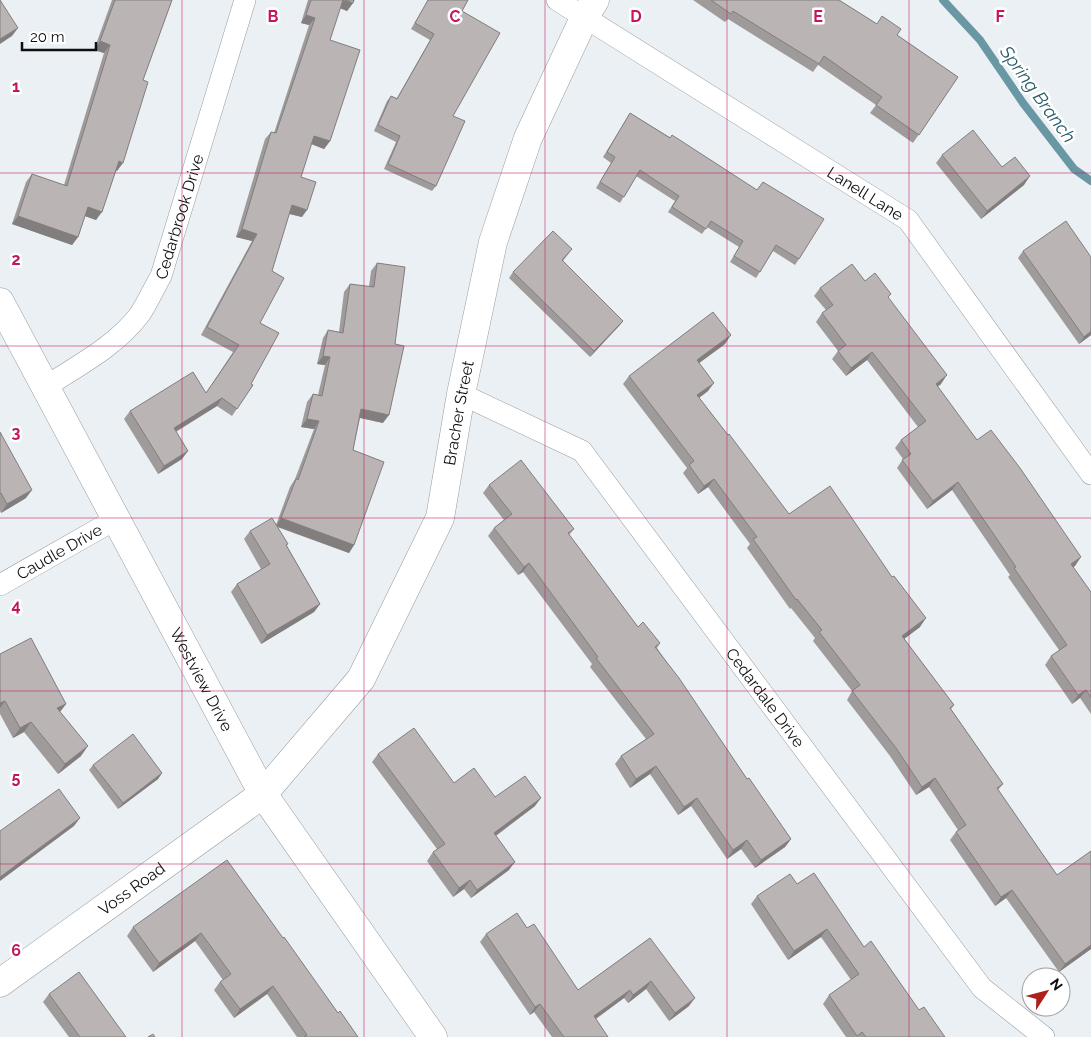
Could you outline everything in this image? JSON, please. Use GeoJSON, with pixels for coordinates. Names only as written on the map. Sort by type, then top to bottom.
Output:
{"type":"FeatureCollection","features":[{"type":"Feature","properties":{"kind":"street","name":"Cedarbrook Drive"},"geometry":{"type":"LineString","coordinates":[[45,387],[102,350],[123,333],[140,313],[161,276],[245,0]]}},
{"type":"Feature","properties":{"kind":"street","name":"Lanell Lane"},"geometry":{"type":"LineString","coordinates":[[557,0],[590,8],[908,220],[1091,474]]}},
{"type":"Feature","properties":{"kind":"street","name":"Bracher Street"},"geometry":{"type":"LineString","coordinates":[[263,794],[361,679],[440,518],[461,394],[493,242],[528,138],[590,8]]}},
{"type":"Feature","properties":{"kind":"street","name":"Westview Drive"},"geometry":{"type":"LineString","coordinates":[[0,302],[263,794],[433,1037]]}},
{"type":"Feature","properties":{"kind":"street","name":"Cedardale Drive"},"geometry":{"type":"LineString","coordinates":[[461,394],[582,451],[982,988],[1044,1037]]}},
{"type":"Feature","properties":{"kind":"street","name":"Caudle Drive"},"geometry":{"type":"LineString","coordinates":[[0,585],[116,519]]}},
{"type":"Feature","properties":{"kind":"street","name":"Voss Road"},"geometry":{"type":"LineString","coordinates":[[0,983],[263,794]]}},
{"type":"Feature","properties":{"kind":"building"},"geometry":{"type":"Polygon","coordinates":[[[0,0],[18,28],[0,39],[0,0]]]}},
{"type":"Feature","properties":{"kind":"building"},"geometry":{"type":"Polygon","coordinates":[[[115,0],[172,0],[143,80],[148,82],[123,163],[119,161],[102,212],[88,207],[78,237],[18,216],[32,174],[67,186],[110,45],[100,41],[115,0]]]}},
{"type":"Feature","properties":{"kind":"building"},"geometry":{"type":"Polygon","coordinates":[[[311,0],[343,0],[330,40],[360,50],[330,141],[314,136],[301,177],[316,182],[307,210],[292,205],[272,271],[284,278],[260,323],[279,333],[251,384],[253,385],[237,409],[222,398],[174,428],[188,451],[164,466],[130,411],[193,372],[206,393],[239,345],[207,327],[257,234],[242,229],[271,132],[276,133],[315,18],[306,15],[311,0]]]}},
{"type":"Feature","properties":{"kind":"building"},"geometry":{"type":"Polygon","coordinates":[[[428,0],[468,0],[462,11],[500,33],[453,116],[465,121],[436,186],[388,164],[400,136],[378,125],[391,96],[397,99],[434,34],[415,23],[428,0]]]}},
{"type":"Feature","properties":{"kind":"building"},"geometry":{"type":"Polygon","coordinates":[[[711,0],[839,0],[877,24],[882,16],[901,29],[897,35],[958,77],[919,135],[876,105],[882,97],[824,56],[819,64],[733,11],[731,14],[711,0]]]}},
{"type":"Feature","properties":{"kind":"building"},"geometry":{"type":"Polygon","coordinates":[[[630,113],[670,138],[672,135],[757,190],[763,182],[824,219],[799,259],[776,245],[760,272],[734,256],[743,241],[711,221],[706,229],[672,207],[679,196],[640,170],[624,197],[600,182],[615,157],[607,152],[630,113]]]}},
{"type":"Feature","properties":{"kind":"building"},"geometry":{"type":"Polygon","coordinates":[[[973,130],[1002,167],[1015,157],[1030,176],[987,211],[942,155],[973,130]]]}},
{"type":"Feature","properties":{"kind":"building"},"geometry":{"type":"Polygon","coordinates":[[[1066,221],[1091,257],[1091,331],[1084,337],[1023,251],[1066,221]]]}},
{"type":"Feature","properties":{"kind":"building"},"geometry":{"type":"Polygon","coordinates":[[[553,231],[572,249],[562,260],[623,321],[594,351],[513,272],[553,231]]]}},
{"type":"Feature","properties":{"kind":"building"},"geometry":{"type":"Polygon","coordinates":[[[377,263],[405,267],[395,344],[404,346],[389,415],[361,409],[353,450],[384,462],[354,545],[281,518],[296,479],[298,480],[319,421],[307,419],[313,394],[322,396],[330,357],[323,356],[328,330],[343,333],[350,284],[374,287],[377,263]]]}},
{"type":"Feature","properties":{"kind":"building"},"geometry":{"type":"Polygon","coordinates":[[[852,264],[865,281],[875,273],[891,294],[888,297],[947,375],[936,384],[977,440],[991,430],[1020,468],[1081,557],[1071,564],[1091,592],[1091,697],[1086,690],[1078,695],[1051,656],[1067,645],[958,482],[933,501],[902,460],[911,454],[901,440],[926,421],[872,352],[851,368],[838,351],[846,345],[822,313],[833,305],[820,288],[852,264]]]}},
{"type":"Feature","properties":{"kind":"building"},"geometry":{"type":"Polygon","coordinates":[[[713,312],[731,335],[697,360],[714,383],[697,395],[789,514],[830,486],[892,577],[894,576],[926,618],[902,636],[954,705],[950,708],[1003,784],[997,788],[1057,875],[1091,851],[1091,945],[1065,964],[1012,890],[1001,897],[956,832],[966,825],[935,778],[922,787],[896,748],[852,691],[860,685],[819,632],[822,630],[796,600],[753,539],[757,537],[714,479],[704,486],[689,465],[694,461],[629,376],[713,312]]]}},
{"type":"Feature","properties":{"kind":"building"},"geometry":{"type":"Polygon","coordinates":[[[0,432],[32,490],[7,504],[0,494],[0,432]]]}},
{"type":"Feature","properties":{"kind":"building"},"geometry":{"type":"Polygon","coordinates":[[[521,460],[574,529],[568,533],[638,627],[643,622],[660,643],[655,647],[679,678],[747,779],[749,778],[791,839],[761,860],[747,840],[733,850],[697,798],[684,807],[656,766],[636,779],[621,756],[654,734],[596,658],[598,657],[529,563],[524,567],[494,528],[512,514],[489,485],[521,460]]]}},
{"type":"Feature","properties":{"kind":"building"},"geometry":{"type":"Polygon","coordinates":[[[272,518],[320,604],[267,635],[237,584],[270,564],[250,531],[272,518]]]}},
{"type":"Feature","properties":{"kind":"building"},"geometry":{"type":"Polygon","coordinates":[[[31,638],[66,704],[57,708],[88,746],[65,764],[31,722],[20,728],[5,701],[0,703],[0,654],[31,638]]]}},
{"type":"Feature","properties":{"kind":"building"},"geometry":{"type":"Polygon","coordinates":[[[414,728],[454,783],[474,768],[495,797],[525,776],[541,798],[494,833],[515,862],[477,890],[470,880],[459,888],[433,852],[445,844],[378,754],[414,728]]]}},
{"type":"Feature","properties":{"kind":"building"},"geometry":{"type":"Polygon","coordinates":[[[133,734],[162,773],[123,803],[93,765],[133,734]]]}},
{"type":"Feature","properties":{"kind":"building"},"geometry":{"type":"Polygon","coordinates":[[[59,789],[80,818],[0,877],[0,831],[59,789]]]}},
{"type":"Feature","properties":{"kind":"building"},"geometry":{"type":"Polygon","coordinates":[[[227,860],[338,1013],[340,1011],[358,1037],[304,1037],[307,1035],[273,986],[240,1009],[220,982],[231,974],[201,933],[159,963],[133,927],[227,860]]]}},
{"type":"Feature","properties":{"kind":"building"},"geometry":{"type":"Polygon","coordinates":[[[814,873],[864,947],[871,941],[919,1010],[924,1007],[945,1037],[866,1037],[862,1032],[857,1036],[829,995],[859,974],[827,929],[794,951],[757,896],[790,874],[797,884],[814,873]]]}},
{"type":"Feature","properties":{"kind":"building"},"geometry":{"type":"Polygon","coordinates":[[[517,913],[527,928],[534,924],[578,990],[650,938],[695,998],[675,1013],[651,981],[633,995],[630,990],[594,1016],[608,1037],[564,1037],[540,1004],[535,1007],[486,934],[517,913]]]}},
{"type":"Feature","properties":{"kind":"building"},"geometry":{"type":"Polygon","coordinates":[[[79,972],[126,1037],[80,1037],[49,994],[79,972]]]}},
{"type":"Feature","properties":{"kind":"waterway","name":"Spring Branch"},"geometry":{"type":"LineString","coordinates":[[943,0],[980,40],[1023,103],[1074,169],[1091,181]]}}]}
